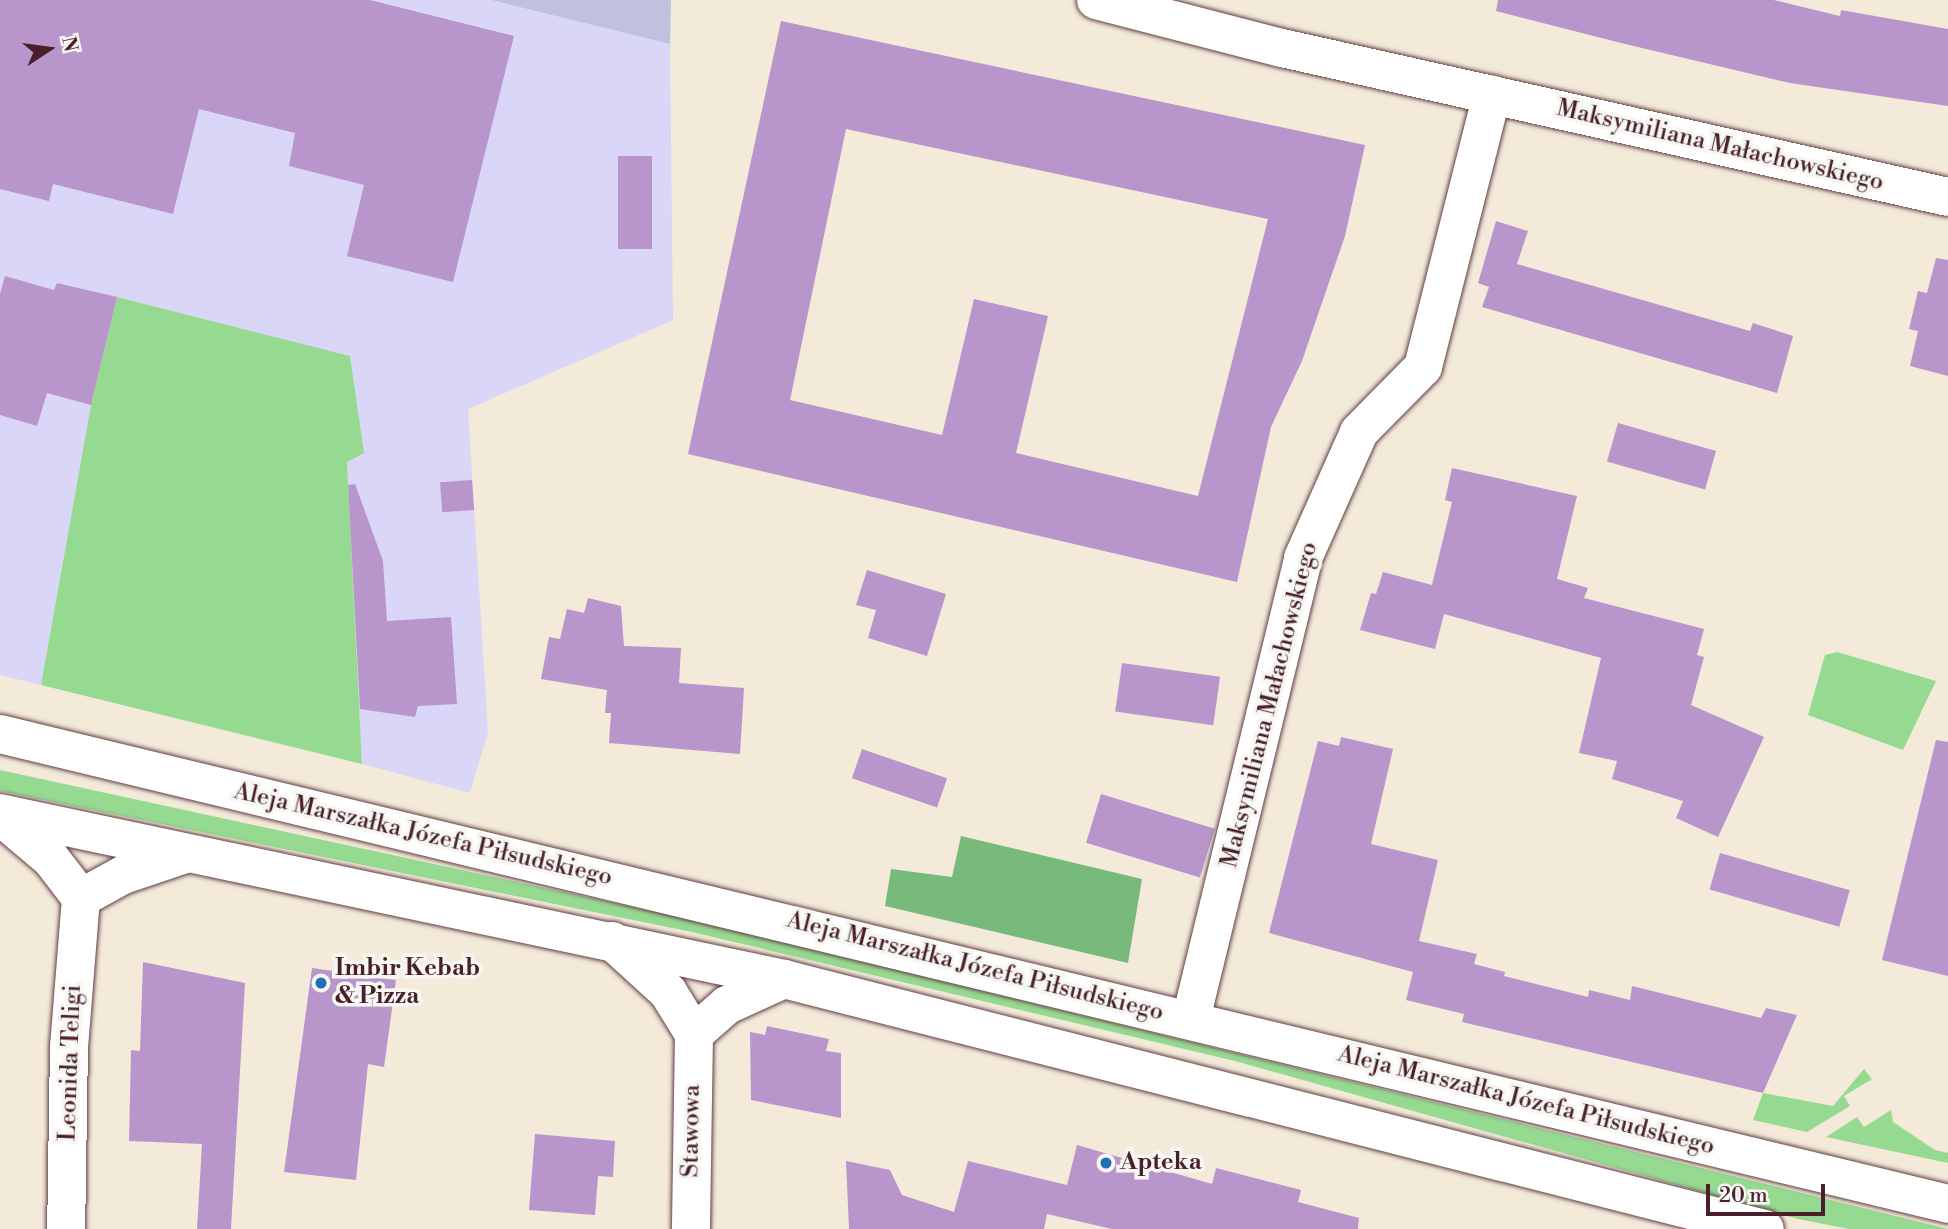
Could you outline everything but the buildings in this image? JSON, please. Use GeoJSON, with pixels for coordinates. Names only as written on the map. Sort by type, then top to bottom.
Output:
{"type":"FeatureCollection","features":[{"type":"Feature","properties":{"kind":"main road","name":"Maksymiliana Małachowskiego"},"geometry":{"type":"LineString","coordinates":[[1096,0],[1282,48],[1948,197]]}},
{"type":"Feature","properties":{"kind":"main road","name":"Maksymiliana Małachowskiego"},"geometry":{"type":"LineString","coordinates":[[1191,1019],[1303,558],[1359,432],[1423,367],[1492,95]]}},
{"type":"Feature","properties":{"kind":"main road","name":"Aleja Marszałka Józefa Piłsudskiego"},"geometry":{"type":"LineString","coordinates":[[0,734],[1191,1019],[1948,1204]]}},
{"type":"Feature","properties":{"kind":"main road"},"geometry":{"type":"LineString","coordinates":[[0,814],[784,979],[1765,1229]]}},
{"type":"Feature","properties":{"kind":"main road"},"geometry":{"type":"LineString","coordinates":[[0,814],[51,859],[81,898],[122,874],[185,854]]}},
{"type":"Feature","properties":{"kind":"main road","name":"Leonida Teligi"},"geometry":{"type":"LineString","coordinates":[[66,1229],[69,1046],[81,898]]}},
{"type":"Feature","properties":{"kind":"main road"},"geometry":{"type":"LineString","coordinates":[[612,941],[668,992],[694,1034],[727,1005],[784,979]]}},
{"type":"Feature","properties":{"kind":"main road","name":"Stawowa"},"geometry":{"type":"LineString","coordinates":[[691,1229],[694,1034]]}},
{"type":"Feature","properties":{"kind":"shaded area"},"geometry":{"type":"Polygon","coordinates":[[[0,0],[491,0],[670,44],[673,320],[468,409],[488,732],[470,793],[362,764],[347,461],[350,356],[117,297],[91,405],[41,685],[0,675],[0,0]]]}},
{"type":"Feature","properties":{"kind":"shaded area"},"geometry":{"type":"Polygon","coordinates":[[[491,0],[671,0],[670,44],[491,0]]]}},
{"type":"Feature","properties":{"kind":"green space"},"geometry":{"type":"Polygon","coordinates":[[[117,297],[350,356],[364,453],[347,462],[362,764],[41,685],[91,405],[117,297]]]}},
{"type":"Feature","properties":{"kind":"green space"},"geometry":{"type":"Polygon","coordinates":[[[1837,652],[1936,681],[1903,750],[1808,715],[1825,655],[1837,652]]]}},
{"type":"Feature","properties":{"kind":"green space"},"geometry":{"type":"Polygon","coordinates":[[[0,770],[716,925],[1948,1229],[1849,1229],[1798,1219],[1235,1061],[692,932],[0,791],[0,770]]]}},
{"type":"Feature","properties":{"kind":"green space"},"geometry":{"type":"Polygon","coordinates":[[[961,836],[1142,879],[1128,963],[885,906],[891,869],[952,877],[961,836]]]}},
{"type":"Feature","properties":{"kind":"green space"},"geometry":{"type":"Polygon","coordinates":[[[1864,1069],[1872,1079],[1844,1096],[1850,1106],[1807,1132],[1753,1120],[1763,1093],[1833,1106],[1864,1069]]]}},
{"type":"Feature","properties":{"kind":"green space"},"geometry":{"type":"Polygon","coordinates":[[[1891,1110],[1893,1122],[1935,1150],[1948,1153],[1948,1163],[1826,1137],[1857,1117],[1864,1127],[1891,1110]]]}},
{"type":"Feature","properties":{"kind":"place","name":"Imbir Kebab & Pizza"},"geometry":{"type":"Point","coordinates":[321,983]}},
{"type":"Feature","properties":{"kind":"place","name":"Apteka"},"geometry":{"type":"Point","coordinates":[1106,1163]}}]}
